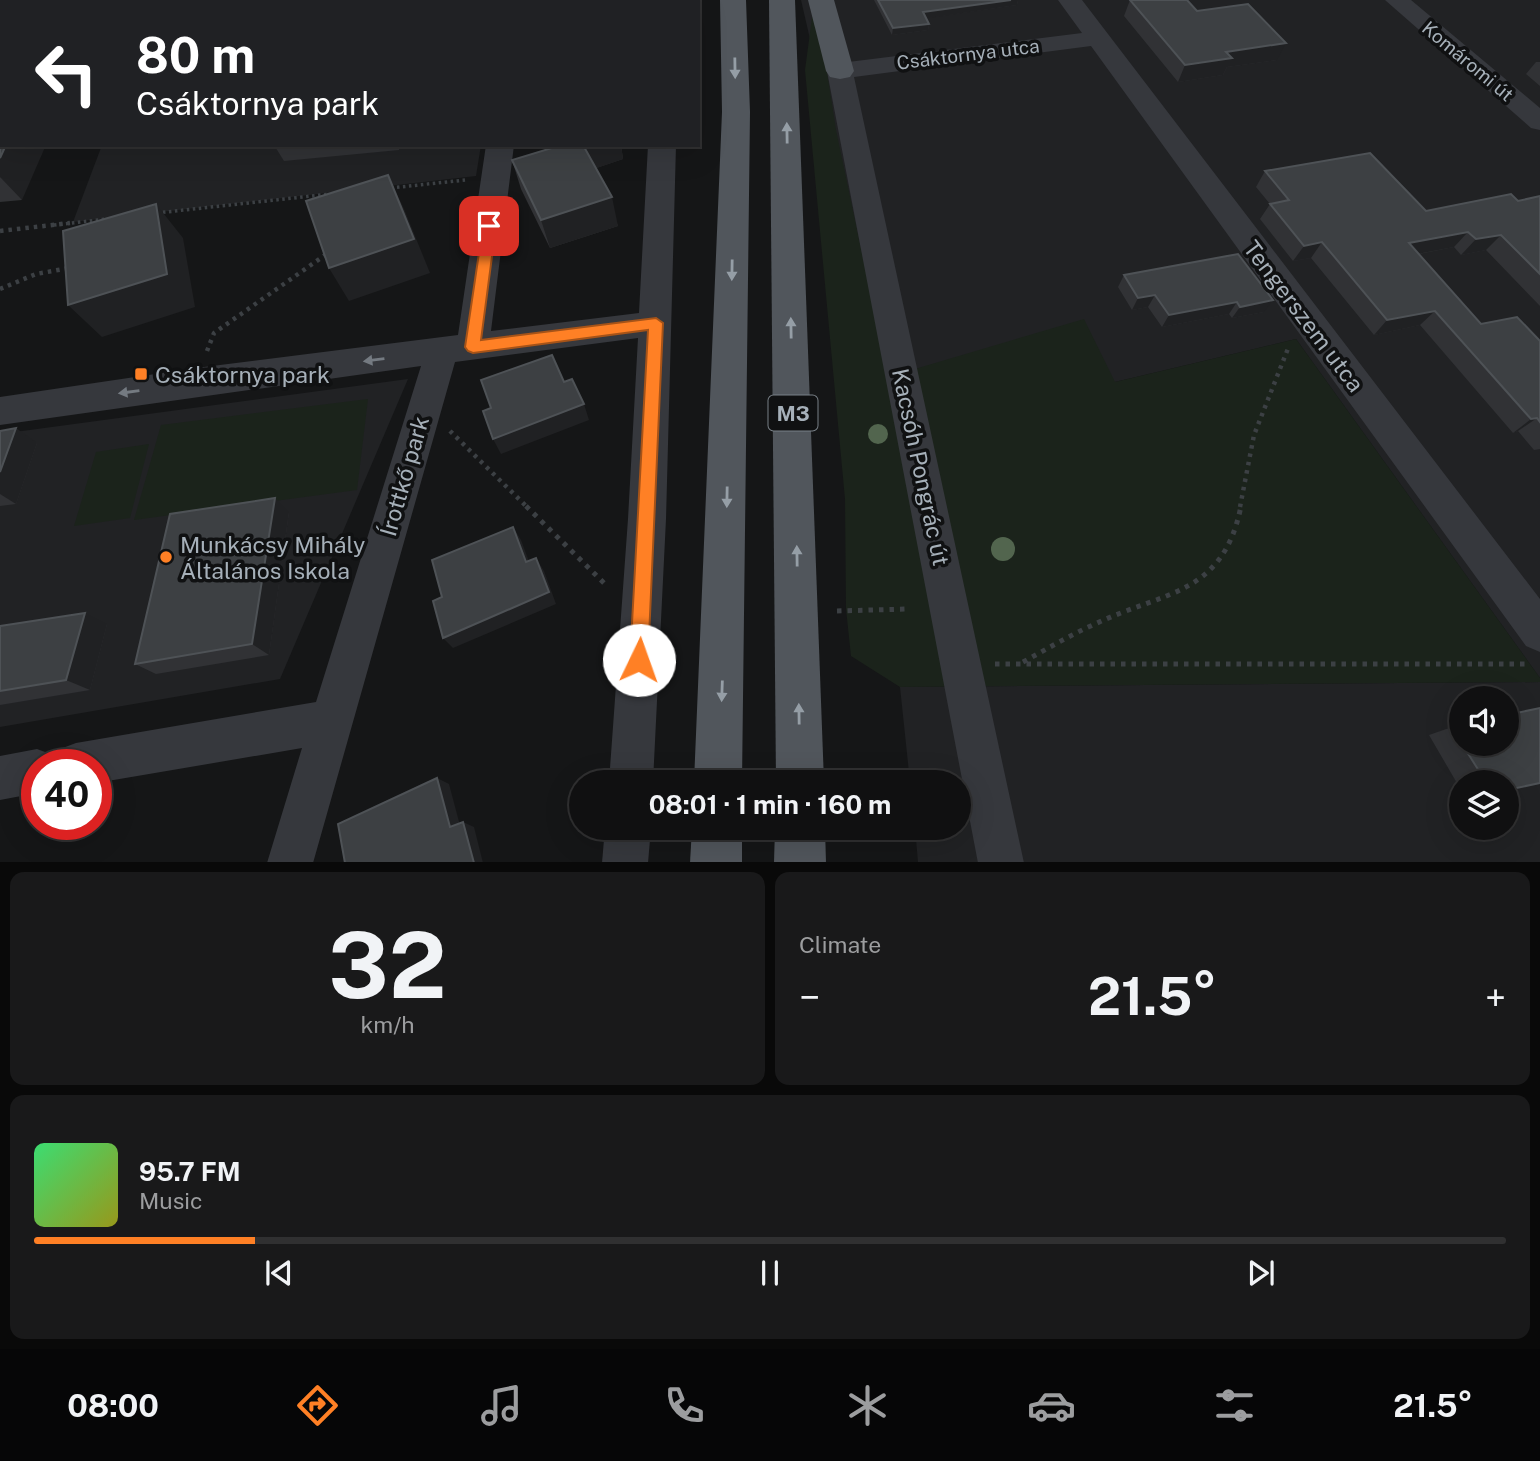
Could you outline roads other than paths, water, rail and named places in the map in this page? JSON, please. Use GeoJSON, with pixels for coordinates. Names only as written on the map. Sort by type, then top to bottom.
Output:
{"type":"FeatureCollection","features":[{"type":"Feature","properties":{"kind":"main road"},"geometry":{"type":"LineString","coordinates":[[718,770],[735,125],[733,0]]}},
{"type":"Feature","properties":{"kind":"main road","name":"M3"},"geometry":{"type":"LineString","coordinates":[[782,0],[818,617],[801,770]]}},
{"type":"Feature","properties":{"kind":"main road"},"geometry":{"type":"LineString","coordinates":[[821,0],[840,71]]}},
{"type":"Feature","properties":{"kind":"main road"},"geometry":{"type":"LineString","coordinates":[[716,862],[717,840]]}},
{"type":"Feature","properties":{"kind":"main road"},"geometry":{"type":"LineString","coordinates":[[800,840],[800,862]]}},
{"type":"Feature","properties":{"kind":"street","name":"Tengerszem utca"},"geometry":{"type":"LineString","coordinates":[[1070,0],[1540,632]]}},
{"type":"Feature","properties":{"kind":"street","name":"Komáromi út"},"geometry":{"type":"LineString","coordinates":[[1396,0],[1540,122]]}},
{"type":"Feature","properties":{"kind":"street","name":"Csáktornya utca"},"geometry":{"type":"LineString","coordinates":[[840,71],[1097,38]]}},
{"type":"Feature","properties":{"kind":"street","name":"Kacsóh Pongrác út"},"geometry":{"type":"LineString","coordinates":[[840,71],[1001,862]]}},
{"type":"Feature","properties":{"kind":"street","name":"Írottkő park"},"geometry":{"type":"LineString","coordinates":[[290,862],[425,407],[457,349],[496,177],[500,147]]}},
{"type":"Feature","properties":{"kind":"street"},"geometry":{"type":"LineString","coordinates":[[632,770],[656,323],[662,147]]}},
{"type":"Feature","properties":{"kind":"street"},"geometry":{"type":"LineString","coordinates":[[0,411],[196,382],[656,323]]}},
{"type":"Feature","properties":{"kind":"street"},"geometry":{"type":"LineString","coordinates":[[112,759],[332,722]]}},
{"type":"Feature","properties":{"kind":"street"},"geometry":{"type":"LineString","coordinates":[[0,778],[21,774]]}},
{"type":"Feature","properties":{"kind":"street"},"geometry":{"type":"LineString","coordinates":[[625,862],[627,840]]}},
{"type":"Feature","properties":{"kind":"place","name":"Csáktornya park"},"geometry":{"type":"Point","coordinates":[141,374]}},
{"type":"Feature","properties":{"kind":"place","name":"Munkácsy Mihály Általános Iskola"},"geometry":{"type":"Point","coordinates":[166,557]}}]}
